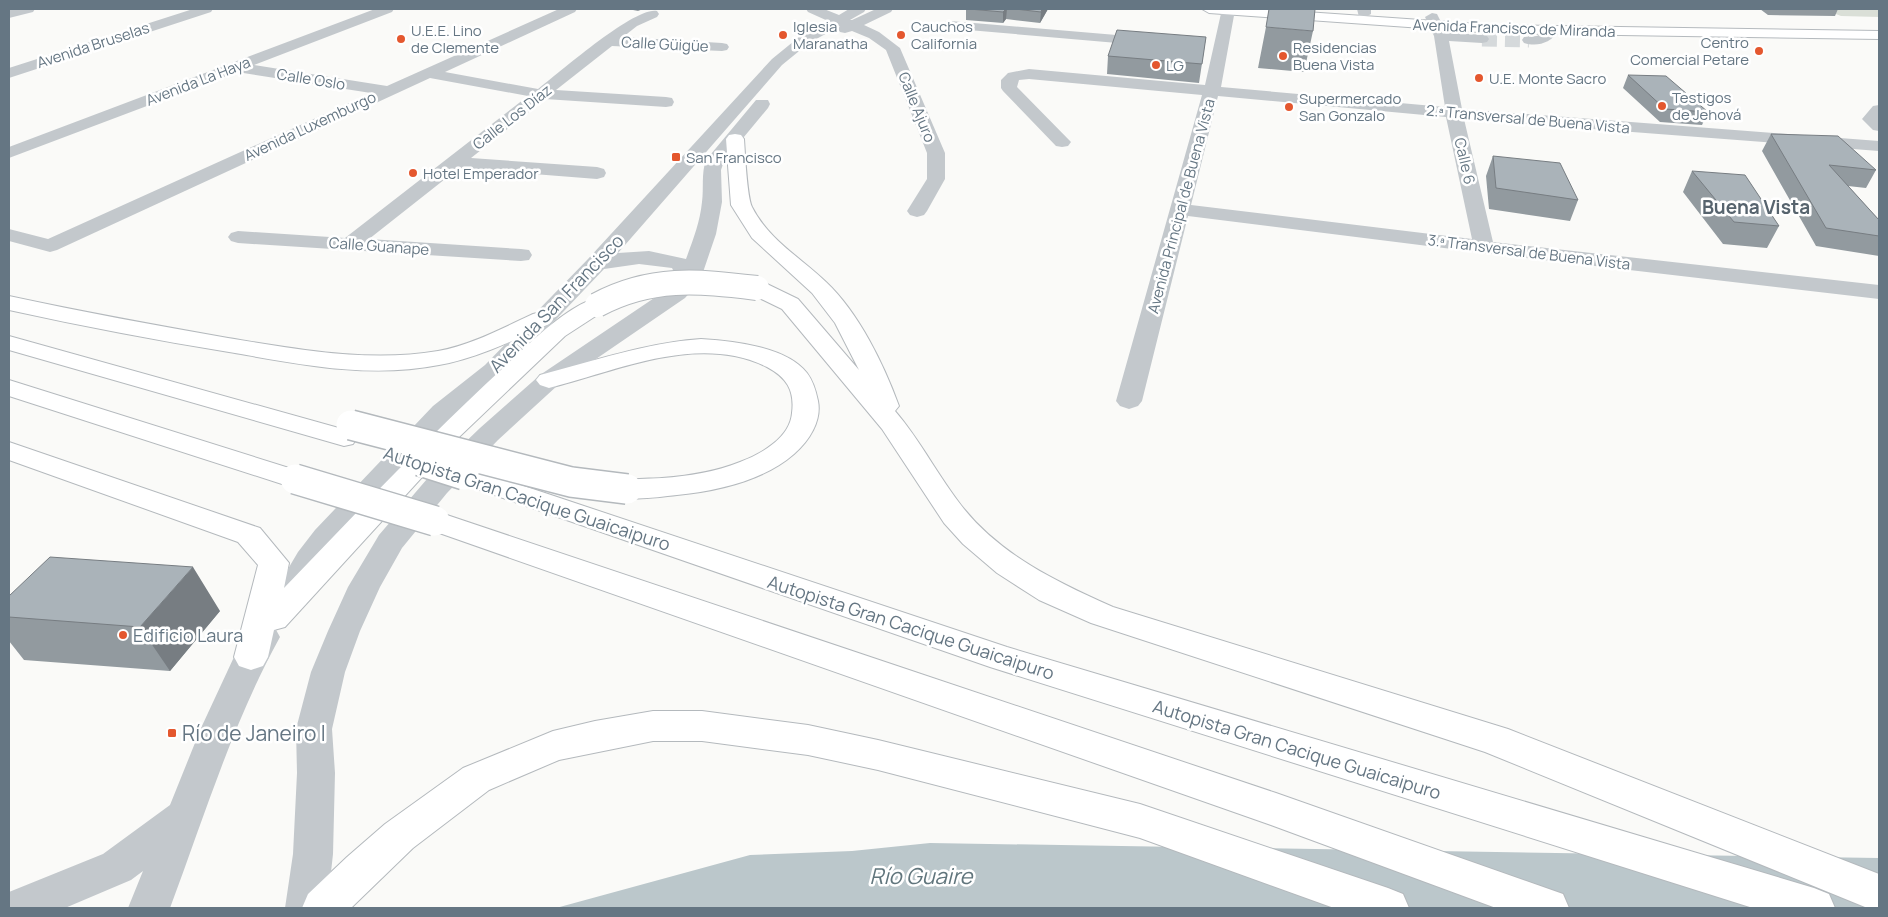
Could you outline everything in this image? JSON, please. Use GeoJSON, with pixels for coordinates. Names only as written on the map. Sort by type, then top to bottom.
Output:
{"type":"FeatureCollection","features":[{"type":"Feature","properties":{"kind":"main road","name":"Avenida Francisco de Miranda"},"geometry":{"type":"LineString","coordinates":[[1209,9],[1437,27],[1552,31],[1862,35]]}},
{"type":"Feature","properties":{"kind":"main road","name":"Avenida Francisco de Miranda"},"geometry":{"type":"LineString","coordinates":[[1297,9],[1364,11],[1437,27],[1574,23],[1879,28]]}},
{"type":"Feature","properties":{"kind":"main road"},"geometry":{"type":"LineString","coordinates":[[734,139],[741,205],[759,234],[820,288],[846,321],[878,382],[892,424]]}},
{"type":"Feature","properties":{"kind":"main road"},"geometry":{"type":"LineString","coordinates":[[274,618],[448,432],[557,331],[618,294],[646,286],[694,283],[756,288],[790,304],[892,424],[954,516],[974,537],[1008,565],[1050,592],[1102,615],[1495,740],[1879,893]]}},
{"type":"Feature","properties":{"kind":"main road"},"geometry":{"type":"LineString","coordinates":[[9,303],[112,326],[269,352],[364,364],[414,362],[472,350],[542,319]]}},
{"type":"Feature","properties":{"kind":"main road"},"geometry":{"type":"LineString","coordinates":[[9,343],[214,401],[594,486],[627,489],[683,486],[712,480],[767,460],[791,440],[800,430],[806,417],[806,404],[798,378],[784,367],[751,353],[722,348],[690,347],[646,353],[580,374],[549,380]]}},
{"type":"Feature","properties":{"kind":"main road"},"geometry":{"type":"LineString","coordinates":[[9,388],[296,480],[435,521],[1276,810],[1548,908]]}},
{"type":"Feature","properties":{"kind":"main road","name":"Autopista Gran Cacique Guaicaipuro"},"geometry":{"type":"LineString","coordinates":[[347,432],[464,474],[1002,658],[1814,908]]}},
{"type":"Feature","properties":{"kind":"main road"},"geometry":{"type":"LineString","coordinates":[[9,451],[249,535],[274,563],[251,657]]}},
{"type":"Feature","properties":{"kind":"main road"},"geometry":{"type":"LineString","coordinates":[[322,908],[399,836],[476,779],[553,746],[595,736],[653,726],[702,726],[808,740],[887,757],[1140,821],[1388,908]]}},
{"type":"Feature","properties":{"kind":"street"},"geometry":{"type":"LineString","coordinates":[[9,14],[28,9]]}},
{"type":"Feature","properties":{"kind":"street","name":"Avenida Bruselas"},"geometry":{"type":"LineString","coordinates":[[9,73],[206,9]]}},
{"type":"Feature","properties":{"kind":"street","name":"Avenida Luxemburgo"},"geometry":{"type":"LineString","coordinates":[[9,235],[50,246],[386,91],[570,9]]}},
{"type":"Feature","properties":{"kind":"street","name":"Calle Ajuro"},"geometry":{"type":"LineString","coordinates":[[813,9],[874,35],[893,48],[936,152],[936,178],[917,210]]}},
{"type":"Feature","properties":{"kind":"street","name":"Avenida San Francisco"},"geometry":{"type":"LineString","coordinates":[[306,908],[313,854],[316,773],[314,729],[328,672],[364,588],[390,542],[437,486],[549,380],[677,293],[689,281],[710,219],[712,170],[715,160],[801,59],[859,9]]}},
{"type":"Feature","properties":{"kind":"street","name":"Avenida San Francisco"},"geometry":{"type":"LineString","coordinates":[[149,908],[218,728],[251,657],[309,560],[326,537],[442,412],[494,370],[596,264],[777,62],[804,40],[844,22],[886,9]]}},
{"type":"Feature","properties":{"kind":"street"},"geometry":{"type":"LineString","coordinates":[[346,10],[381,11]]}},
{"type":"Feature","properties":{"kind":"street","name":"Avenida Principal de Buena Vista"},"geometry":{"type":"LineString","coordinates":[[1129,401],[1223,48],[1228,10]]}},
{"type":"Feature","properties":{"kind":"street","name":"Avenida La Haya"},"geometry":{"type":"LineString","coordinates":[[9,153],[381,11]]}},
{"type":"Feature","properties":{"kind":"street","name":"Calle Los Díaz"},"geometry":{"type":"LineString","coordinates":[[350,244],[632,22],[652,14]]}},
{"type":"Feature","properties":{"kind":"street"},"geometry":{"type":"LineString","coordinates":[[950,25],[1164,43]]}},
{"type":"Feature","properties":{"kind":"street"},"geometry":{"type":"LineString","coordinates":[[1437,27],[1476,39]]}},
{"type":"Feature","properties":{"kind":"street","name":"Calle 6"},"geometry":{"type":"LineString","coordinates":[[1437,27],[1484,247]]}},
{"type":"Feature","properties":{"kind":"street"},"geometry":{"type":"LineString","coordinates":[[1529,40],[1540,40],[1552,31]]}},
{"type":"Feature","properties":{"kind":"street"},"geometry":{"type":"LineString","coordinates":[[1862,35],[1879,37]]}},
{"type":"Feature","properties":{"kind":"street","name":"Calle Güigüe"},"geometry":{"type":"LineString","coordinates":[[608,41],[722,47]]}},
{"type":"Feature","properties":{"kind":"street"},"geometry":{"type":"LineString","coordinates":[[1203,46],[1223,48]]}},
{"type":"Feature","properties":{"kind":"street","name":"Calle Oslo"},"geometry":{"type":"LineString","coordinates":[[236,67],[386,91]]}},
{"type":"Feature","properties":{"kind":"street"},"geometry":{"type":"LineString","coordinates":[[426,74],[541,94],[666,102]]}},
{"type":"Feature","properties":{"kind":"street","name":"2.ª Transversal de Buena Vista"},"geometry":{"type":"LineString","coordinates":[[1062,142],[1009,88],[1009,80],[1014,76],[1028,74],[1454,113],[1879,146]]}},
{"type":"Feature","properties":{"kind":"street"},"geometry":{"type":"LineString","coordinates":[[1879,110],[1871,118],[1879,126]]}},
{"type":"Feature","properties":{"kind":"street"},"geometry":{"type":"LineString","coordinates":[[454,162],[597,173]]}},
{"type":"Feature","properties":{"kind":"street","name":"3.ª Transversal de Buena Vista"},"geometry":{"type":"LineString","coordinates":[[1179,209],[1484,247],[1879,292]]}},
{"type":"Feature","properties":{"kind":"street","name":"Calle Guanape"},"geometry":{"type":"LineString","coordinates":[[238,237],[521,255]]}},
{"type":"Feature","properties":{"kind":"street"},"geometry":{"type":"LineString","coordinates":[[596,264],[633,256],[667,260],[681,264],[689,281]]}},
{"type":"Feature","properties":{"kind":"street"},"geometry":{"type":"LineString","coordinates":[[20,908],[117,867],[184,816]]}},
{"type":"Feature","properties":{"kind":"street"},"geometry":{"type":"LineString","coordinates":[[30,908],[65,908]]}},
{"type":"Feature","properties":{"kind":"shaded area"},"geometry":{"type":"Polygon","coordinates":[[[1823,9],[1879,9],[1879,17],[1841,16],[1823,9]]]}},
{"type":"Feature","properties":{"kind":"water","name":"Río Guaire"},"geometry":{"type":"Polygon","coordinates":[[[930,843],[1879,858],[1879,908],[556,908],[750,855],[852,851],[930,843]]]}},
{"type":"Feature","properties":{"kind":"building"},"geometry":{"type":"Polygon","coordinates":[[[969,9],[1006,9],[1003,12],[969,9]]]}},
{"type":"Feature","properties":{"kind":"building"},"geometry":{"type":"Polygon","coordinates":[[[1015,9],[1042,9],[1041,12],[1015,9]]]}},
{"type":"Feature","properties":{"kind":"building"},"geometry":{"type":"Polygon","coordinates":[[[1269,9],[1315,9],[1313,31],[1266,27],[1269,9]]]}},
{"type":"Feature","properties":{"kind":"building"},"geometry":{"type":"Polygon","coordinates":[[[1117,30],[1206,37],[1202,64],[1108,56],[1117,30]]]}},
{"type":"Feature","properties":{"kind":"building"},"geometry":{"type":"Polygon","coordinates":[[[1628,75],[1666,76],[1708,112],[1665,109],[1628,75]]]}},
{"type":"Feature","properties":{"kind":"building"},"geometry":{"type":"Polygon","coordinates":[[[1771,134],[1838,136],[1876,170],[1829,165],[1879,220],[1879,236],[1826,228],[1771,134]]]}},
{"type":"Feature","properties":{"kind":"building"},"geometry":{"type":"Polygon","coordinates":[[[1493,156],[1560,163],[1578,200],[1496,188],[1493,156]]]}},
{"type":"Feature","properties":{"kind":"building"},"geometry":{"type":"Polygon","coordinates":[[[1692,171],[1745,175],[1779,226],[1734,222],[1692,171]]]}},
{"type":"Feature","properties":{"kind":"building"},"geometry":{"type":"Polygon","coordinates":[[[50,557],[193,567],[140,627],[9,617],[9,596],[50,557]]]}},
{"type":"Feature","properties":{"kind":"tunnel"},"geometry":{"type":"LineString","coordinates":[[1482,39],[1529,40]]}},
{"type":"Feature","properties":{"kind":"place","name":"Iglesia Maranatha"},"geometry":{"type":"Point","coordinates":[783,35]}},
{"type":"Feature","properties":{"kind":"place","name":"Cauchos California"},"geometry":{"type":"Point","coordinates":[901,35]}},
{"type":"Feature","properties":{"kind":"place","name":"U.E.E. Lino de Clemente"},"geometry":{"type":"Point","coordinates":[401,39]}},
{"type":"Feature","properties":{"kind":"place","name":"Centro Comercial Petare"},"geometry":{"type":"Point","coordinates":[1759,51]}},
{"type":"Feature","properties":{"kind":"place","name":"Residencias Buena Vista"},"geometry":{"type":"Point","coordinates":[1283,56]}},
{"type":"Feature","properties":{"kind":"place","name":"LG"},"geometry":{"type":"Point","coordinates":[1156,65]}},
{"type":"Feature","properties":{"kind":"place","name":"U.E. Monte Sacro"},"geometry":{"type":"Point","coordinates":[1479,78]}},
{"type":"Feature","properties":{"kind":"place","name":"Testigos de Jehová"},"geometry":{"type":"Point","coordinates":[1662,106]}},
{"type":"Feature","properties":{"kind":"place","name":"Supermercado San Gonzalo"},"geometry":{"type":"Point","coordinates":[1289,107]}},
{"type":"Feature","properties":{"kind":"place","name":"San Francisco"},"geometry":{"type":"Point","coordinates":[676,157]}},
{"type":"Feature","properties":{"kind":"place","name":"Hotel Emperador"},"geometry":{"type":"Point","coordinates":[413,173]}},
{"type":"Feature","properties":{"kind":"place","name":"Edificio Laura"},"geometry":{"type":"Point","coordinates":[123,635]}},
{"type":"Feature","properties":{"kind":"place","name":"Río de Janeiro I"},"geometry":{"type":"Point","coordinates":[172,733]}},
{"type":"Feature","properties":{"kind":"district","name":"Buena Vista"},"geometry":{"type":"Point","coordinates":[1756,207]}}]}
